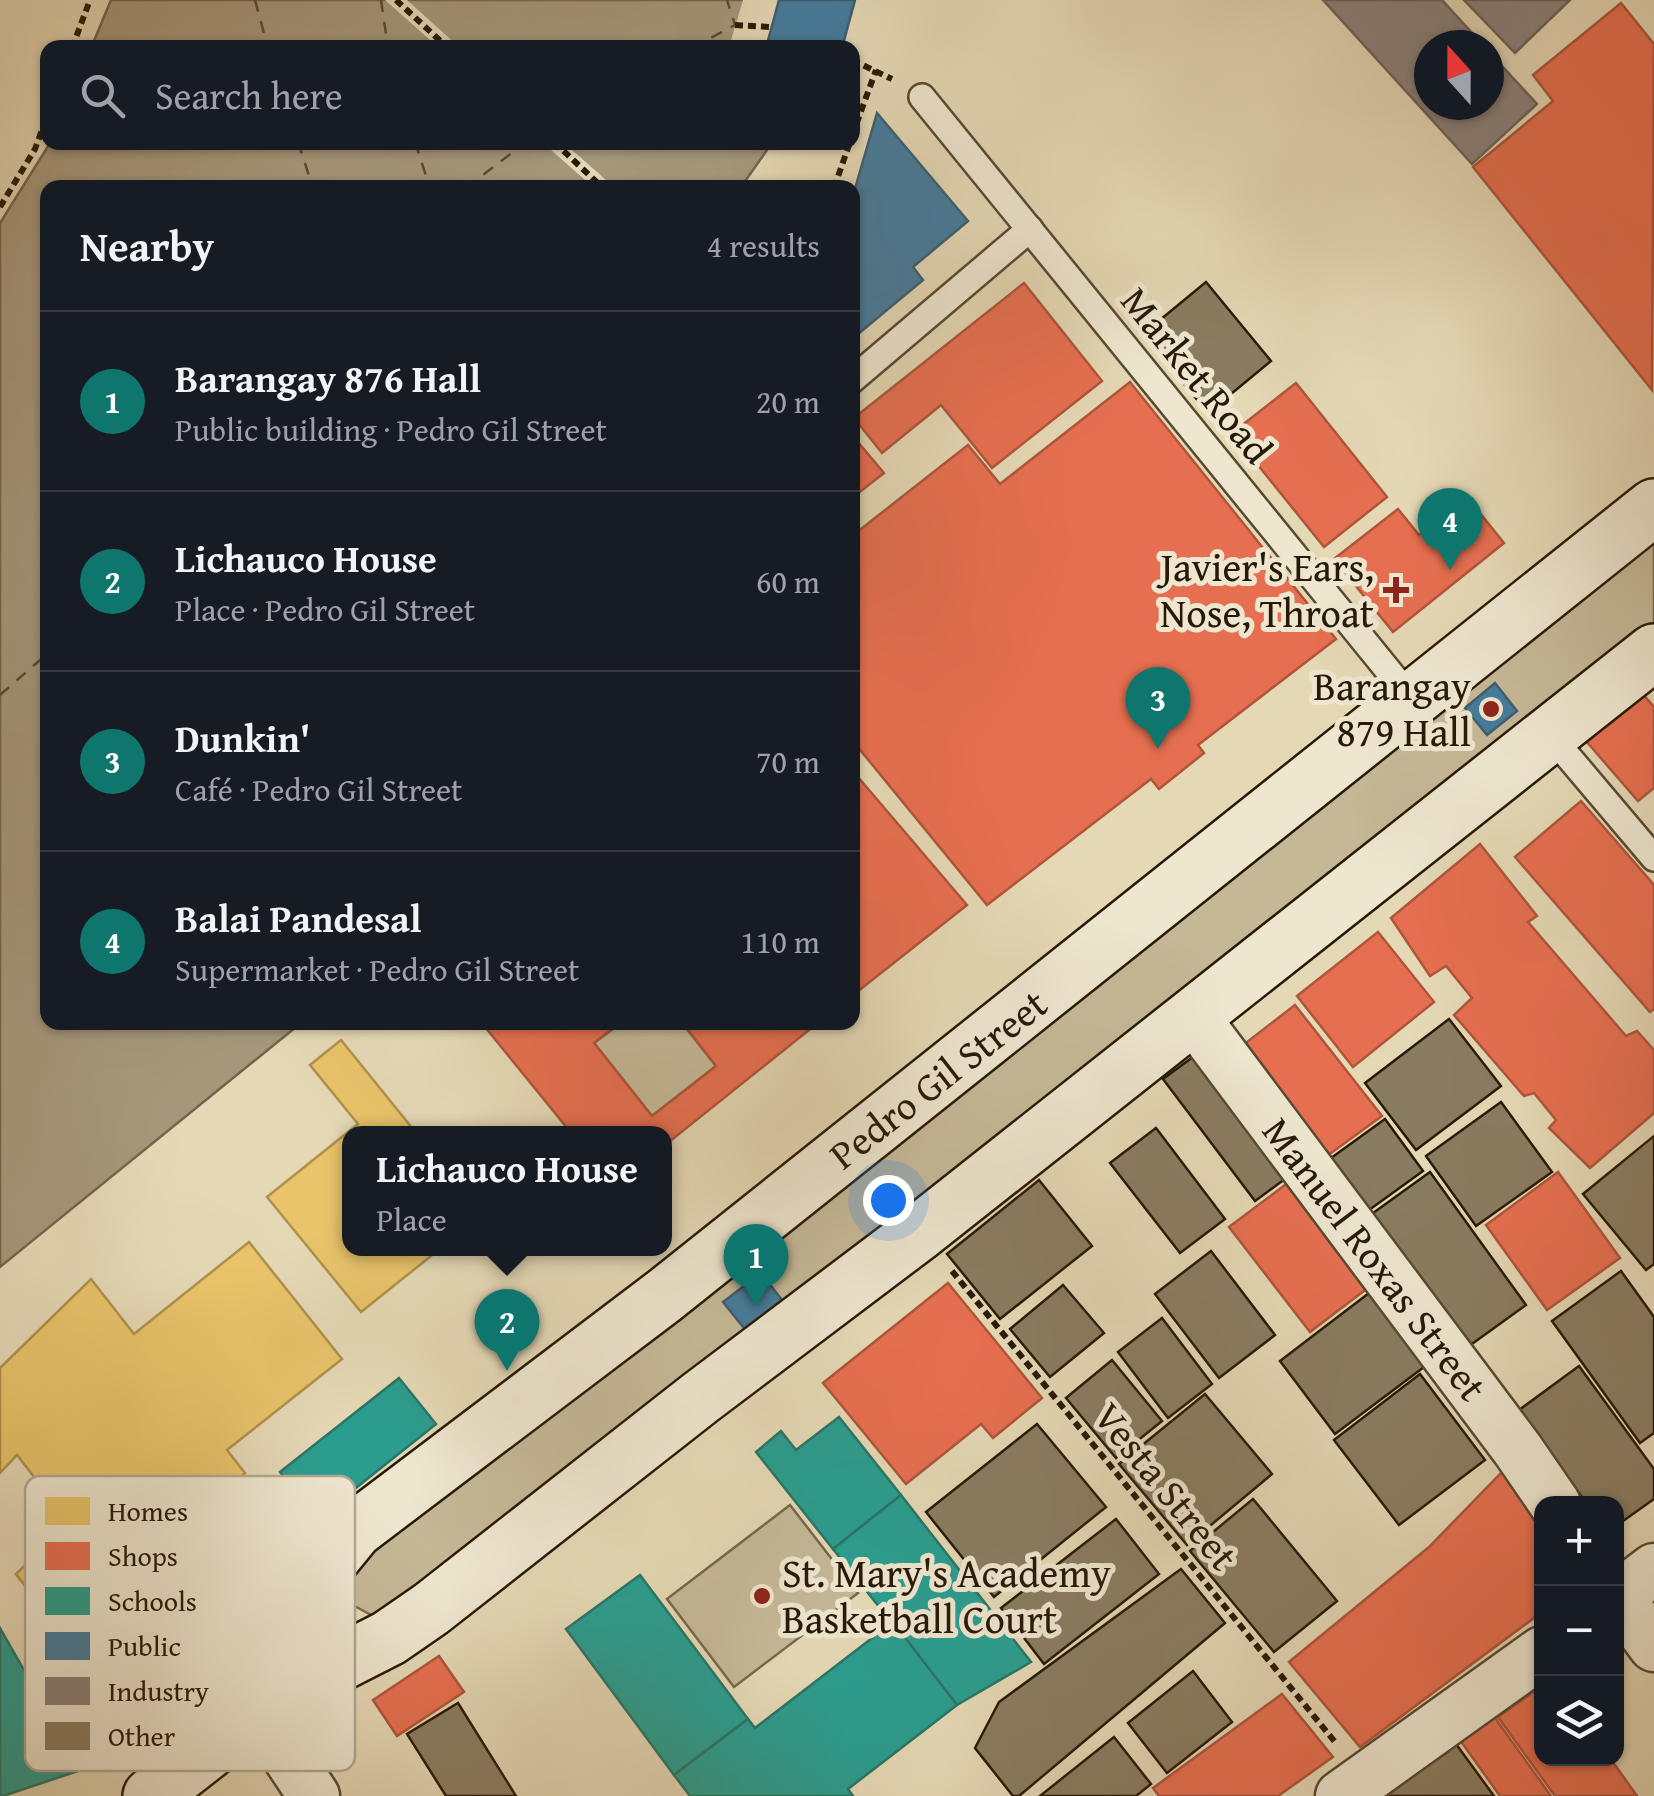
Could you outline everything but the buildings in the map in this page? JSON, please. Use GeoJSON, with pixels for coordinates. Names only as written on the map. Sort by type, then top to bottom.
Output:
{"type":"FeatureCollection","features":[{"type":"Feature","properties":{"kind":"main road","name":"Pedro Gil Street"},"geometry":{"type":"LineString","coordinates":[[355,1530],[664,1296],[1654,507]]}},
{"type":"Feature","properties":{"kind":"main road"},"geometry":{"type":"LineString","coordinates":[[355,1657],[390,1638],[431,1608],[920,1232],[1654,652]]}},
{"type":"Feature","properties":{"kind":"main road"},"geometry":{"type":"LineString","coordinates":[[151,1796],[183,1771]]}},
{"type":"Feature","properties":{"kind":"street","name":"Manuel Roxas Street"},"geometry":{"type":"LineString","coordinates":[[1193,1016],[1550,1496]]}},
{"type":"Feature","properties":{"kind":"street"},"geometry":{"type":"LineString","coordinates":[[1626,1590],[1654,1646]]}},
{"type":"Feature","properties":{"kind":"street"},"geometry":{"type":"LineString","coordinates":[[1353,1787],[1534,1658]]}},
{"type":"Feature","properties":{"kind":"street"},"geometry":{"type":"LineString","coordinates":[[303,1771],[314,1796]]}},
{"type":"Feature","properties":{"kind":"lane","name":"Market Road"},"geometry":{"type":"LineString","coordinates":[[922,97],[1413,701]]}},
{"type":"Feature","properties":{"kind":"lane"},"geometry":{"type":"LineString","coordinates":[[860,373],[1030,229]]}},
{"type":"Feature","properties":{"kind":"lane"},"geometry":{"type":"LineString","coordinates":[[1550,735],[1654,858]]}},
{"type":"Feature","properties":{"kind":"path"},"geometry":{"type":"LineString","coordinates":[[75,40],[90,0]]}},
{"type":"Feature","properties":{"kind":"path"},"geometry":{"type":"LineString","coordinates":[[396,0],[439,40]]}},
{"type":"Feature","properties":{"kind":"path"},"geometry":{"type":"LineString","coordinates":[[735,26],[771,28]]}},
{"type":"Feature","properties":{"kind":"path"},"geometry":{"type":"LineString","coordinates":[[860,63],[876,70],[860,114]]}},
{"type":"Feature","properties":{"kind":"path"},"geometry":{"type":"LineString","coordinates":[[0,207],[40,134]]}},
{"type":"Feature","properties":{"kind":"path"},"geometry":{"type":"LineString","coordinates":[[563,150],[595,180]]}},
{"type":"Feature","properties":{"kind":"path"},"geometry":{"type":"LineString","coordinates":[[837,180],[847,150]]}},
{"type":"Feature","properties":{"kind":"path","name":"Vesta Street"},"geometry":{"type":"LineString","coordinates":[[920,1232],[1353,1787]]}},
{"type":"Feature","properties":{"kind":"shaded area"},"geometry":{"type":"Polygon","coordinates":[[[111,0],[779,0],[768,40],[94,40],[111,0]]]}},
{"type":"Feature","properties":{"kind":"shaded area"},"geometry":{"type":"Polygon","coordinates":[[[46,150],[767,150],[746,180],[40,180],[40,1030],[292,1030],[0,1267],[0,223],[46,150]]]}},
{"type":"Feature","properties":{"kind":"shaded area"},"geometry":{"type":"Polygon","coordinates":[[[1654,533],[1654,624],[1077,1089],[399,1607],[373,1616],[355,1606],[355,1553],[1654,533]]]}},
{"type":"Feature","properties":{"kind":"shaded area"},"geometry":{"type":"Polygon","coordinates":[[[612,1030],[688,1030],[716,1066],[652,1116],[594,1043],[612,1030]]]}},
{"type":"Feature","properties":{"kind":"shaded area","name":"St. Mary's Academy Basketball Court"},"geometry":{"type":"Polygon","coordinates":[[[790,1505],[858,1593],[734,1687],[667,1599],[790,1505]]]}},
{"type":"Feature","properties":{"kind":"pier"},"geometry":{"type":"Polygon","coordinates":[[[385,0],[407,0],[451,40],[430,40],[385,0]]]}},
{"type":"Feature","properties":{"kind":"pier"},"geometry":{"type":"Polygon","coordinates":[[[743,0],[779,0],[768,40],[731,40],[743,0]]]}},
{"type":"Feature","properties":{"kind":"pier"},"geometry":{"type":"Polygon","coordinates":[[[551,150],[572,150],[606,180],[585,180],[551,150]]]}},
{"type":"Feature","properties":{"kind":"ferry route"},"geometry":{"type":"LineString","coordinates":[[255,0],[266,40]]}},
{"type":"Feature","properties":{"kind":"ferry route"},"geometry":{"type":"LineString","coordinates":[[381,0],[387,40]]}},
{"type":"Feature","properties":{"kind":"ferry route"},"geometry":{"type":"LineString","coordinates":[[707,40],[735,25],[727,0]]}},
{"type":"Feature","properties":{"kind":"ferry route"},"geometry":{"type":"LineString","coordinates":[[301,150],[310,180]]}},
{"type":"Feature","properties":{"kind":"ferry route"},"geometry":{"type":"LineString","coordinates":[[418,150],[427,180]]}},
{"type":"Feature","properties":{"kind":"ferry route"},"geometry":{"type":"LineString","coordinates":[[476,180],[516,150]]}},
{"type":"Feature","properties":{"kind":"ferry route"},"geometry":{"type":"LineString","coordinates":[[0,695],[40,660]]}},
{"type":"Feature","properties":{"kind":"place","name":"Balai Pandesal"},"geometry":{"type":"Point","coordinates":[1450,570]}},
{"type":"Feature","properties":{"kind":"place","name":"Javier's Ears, Nose, Throat"},"geometry":{"type":"Point","coordinates":[1396,590]}},
{"type":"Feature","properties":{"kind":"place","name":"Barangay 879 Hall"},"geometry":{"type":"Point","coordinates":[1491,709]}},
{"type":"Feature","properties":{"kind":"place","name":"Dunkin'"},"geometry":{"type":"Point","coordinates":[1158,749]}},
{"type":"Feature","properties":{"kind":"place","name":"Barangay 876 Hall"},"geometry":{"type":"Point","coordinates":[756,1306]}},
{"type":"Feature","properties":{"kind":"place","name":"Lichauco House"},"geometry":{"type":"Point","coordinates":[507,1371]}},
{"type":"Feature","properties":{"kind":"place","name":"St. Mary's Academy Basketball Court"},"geometry":{"type":"Point","coordinates":[762,1596]}}]}
